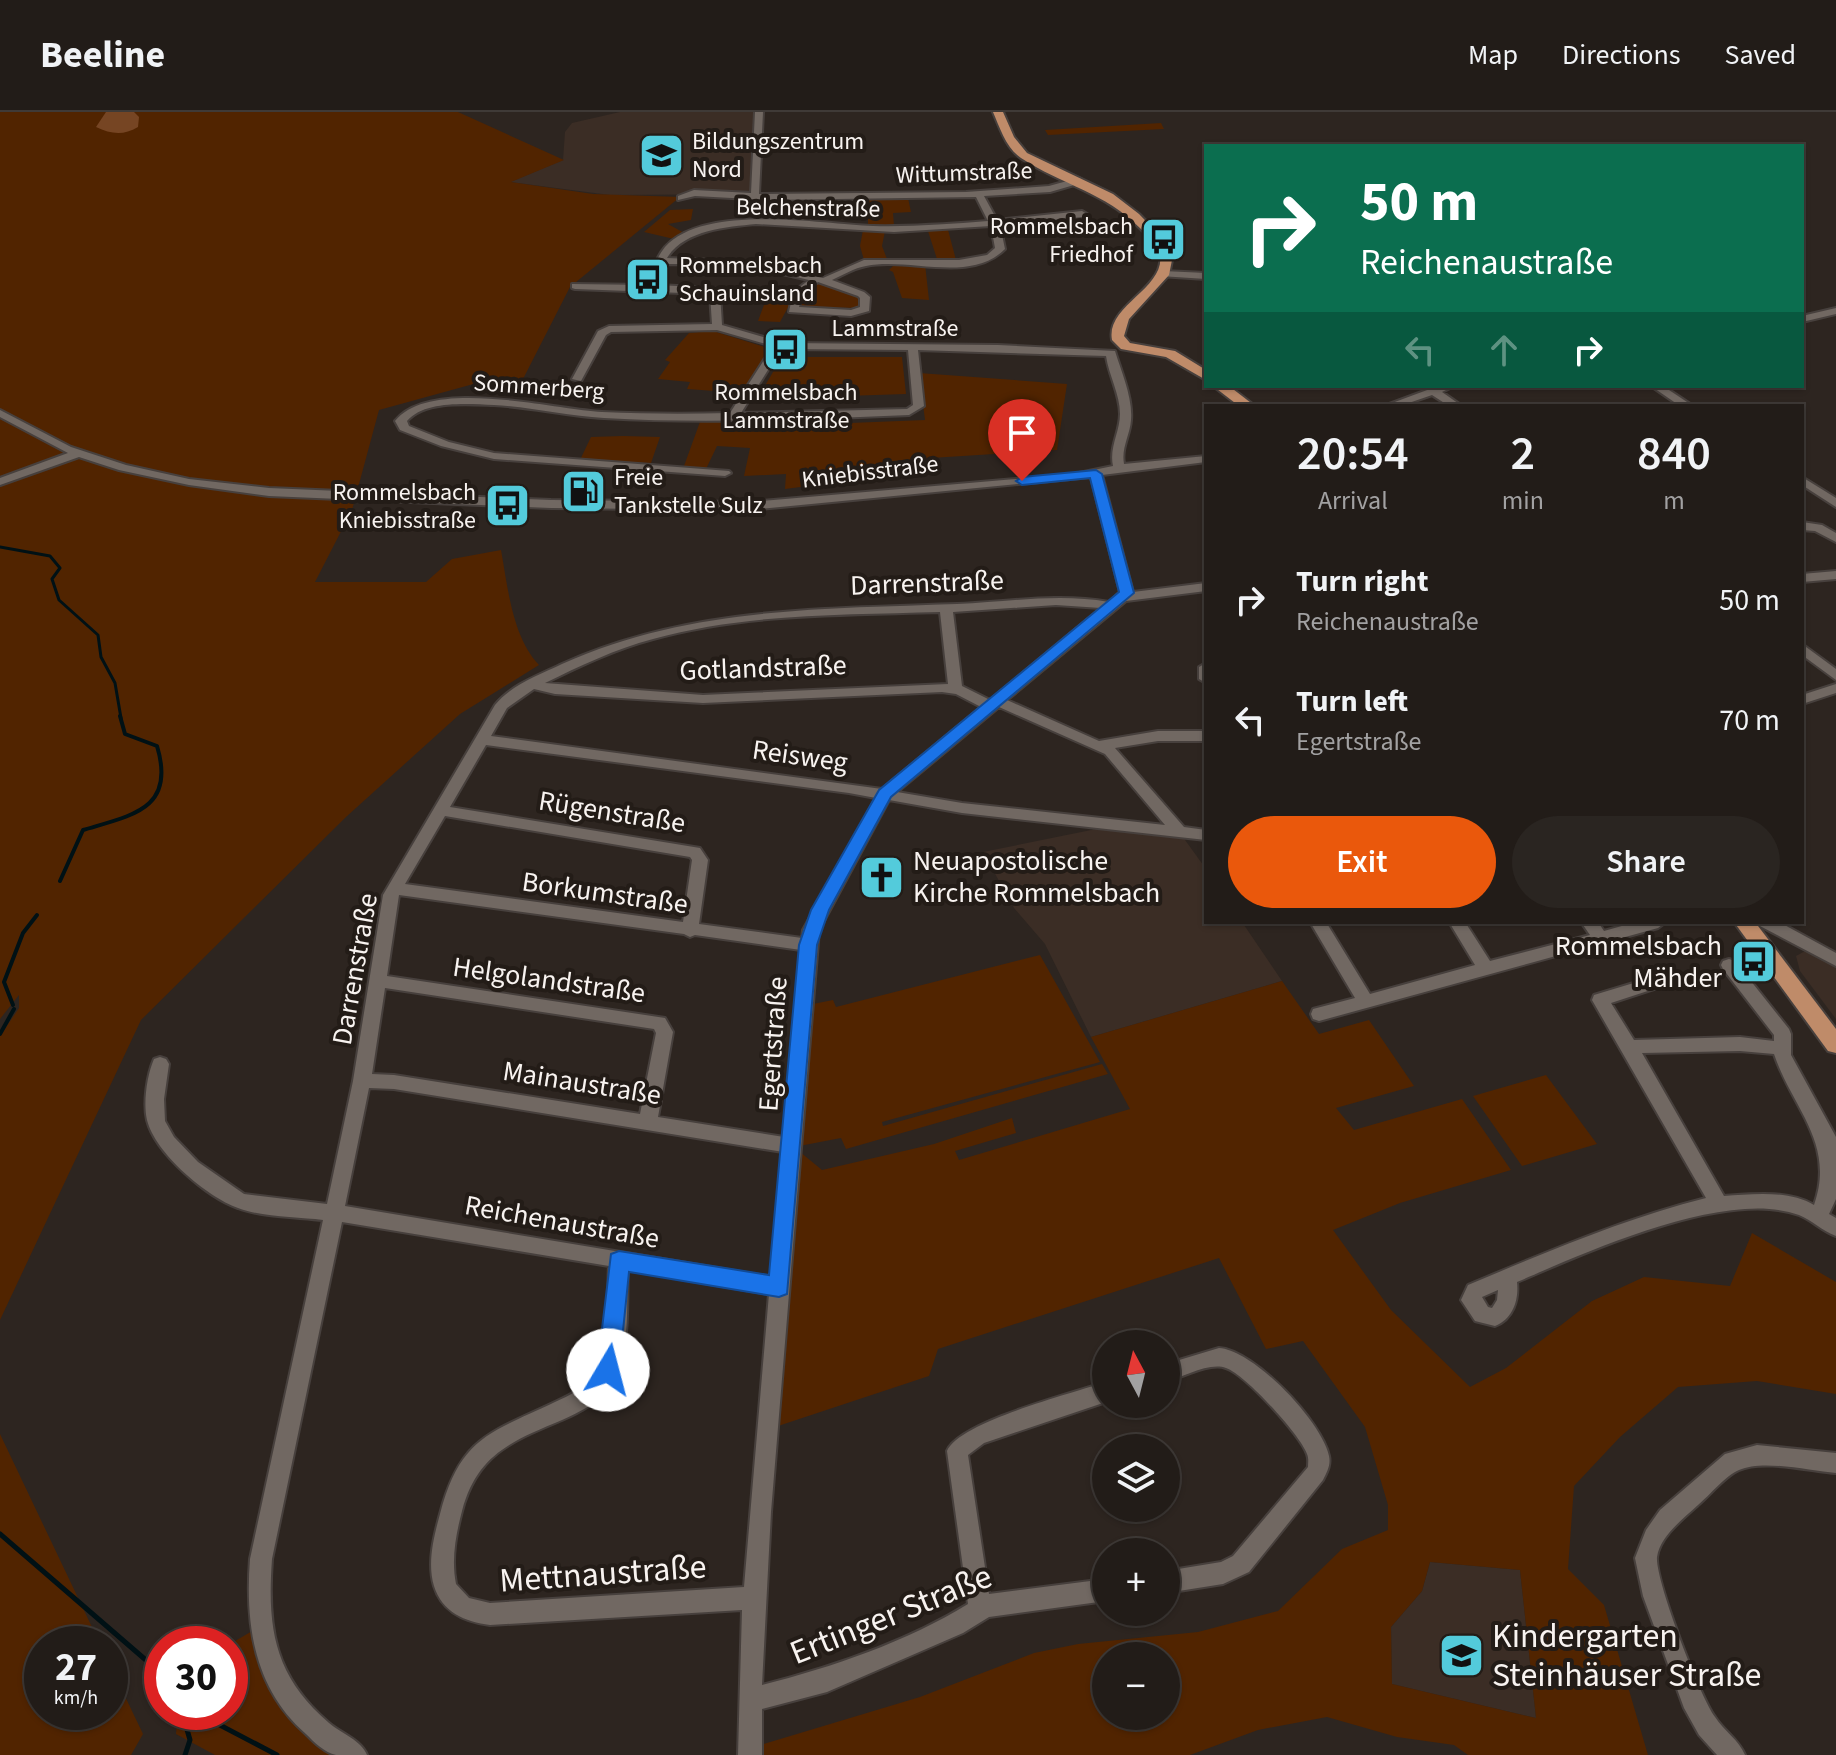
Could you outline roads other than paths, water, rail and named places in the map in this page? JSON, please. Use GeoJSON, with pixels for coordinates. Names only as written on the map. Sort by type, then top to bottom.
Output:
{"type":"FeatureCollection","features":[{"type":"Feature","properties":{"kind":"main road"},"geometry":{"type":"LineString","coordinates":[[998,112],[1009,138],[1021,153],[1118,202],[1156,236],[1166,255],[1163,274],[1121,321],[1116,334],[1124,345],[1170,354],[1204,375]]}},
{"type":"Feature","properties":{"kind":"main road"},"geometry":{"type":"LineString","coordinates":[[1223,388],[1245,404]]}},
{"type":"Feature","properties":{"kind":"main road"},"geometry":{"type":"LineString","coordinates":[[1745,924],[1836,1045]]}},
{"type":"Feature","properties":{"kind":"street"},"geometry":{"type":"LineString","coordinates":[[755,194],[759,112]]}},
{"type":"Feature","properties":{"kind":"street","name":"Wittumstraße"},"geometry":{"type":"LineString","coordinates":[[681,198],[694,193],[979,195],[1055,189],[1078,181]]}},
{"type":"Feature","properties":{"kind":"street"},"geometry":{"type":"LineString","coordinates":[[652,288],[661,261],[750,265],[820,280],[864,295],[865,309],[851,313],[793,310],[798,292],[820,280],[848,268],[868,262],[987,259],[1000,249],[995,222],[979,195]]}},
{"type":"Feature","properties":{"kind":"street","name":"Belchenstraße"},"geometry":{"type":"LineString","coordinates":[[661,261],[668,248],[682,239],[735,225],[777,222],[893,229],[1082,214]]}},
{"type":"Feature","properties":{"kind":"street"},"geometry":{"type":"LineString","coordinates":[[1163,274],[1204,276]]}},
{"type":"Feature","properties":{"kind":"street"},"geometry":{"type":"LineString","coordinates":[[575,286],[713,291],[717,327]]}},
{"type":"Feature","properties":{"kind":"street"},"geometry":{"type":"LineString","coordinates":[[1804,319],[1836,311]]}},
{"type":"Feature","properties":{"kind":"street","name":"Lammstraße"},"geometry":{"type":"LineString","coordinates":[[577,379],[605,331],[717,327],[778,346],[1111,353]]}},
{"type":"Feature","properties":{"kind":"street"},"geometry":{"type":"LineString","coordinates":[[1119,468],[1116,451],[1126,414],[1112,370],[1111,353],[1124,345]]}},
{"type":"Feature","properties":{"kind":"street"},"geometry":{"type":"LineString","coordinates":[[733,418],[778,346]]}},
{"type":"Feature","properties":{"kind":"street","name":"Sommerberg"},"geometry":{"type":"LineString","coordinates":[[725,473],[494,456],[425,438],[404,428],[401,421],[417,409],[487,402],[533,404],[598,415],[733,418],[916,410],[913,348]]}},
{"type":"Feature","properties":{"kind":"street"},"geometry":{"type":"LineString","coordinates":[[1395,404],[1443,388]]}},
{"type":"Feature","properties":{"kind":"street"},"geometry":{"type":"LineString","coordinates":[[1659,388],[1685,404]]}},
{"type":"Feature","properties":{"kind":"street"},"geometry":{"type":"LineString","coordinates":[[1433,391],[1454,404]]}},
{"type":"Feature","properties":{"kind":"street","name":"Kniebisstraße"},"geometry":{"type":"LineString","coordinates":[[0,413],[73,451],[123,468],[189,482],[297,494],[565,504],[750,506],[1096,474],[1119,468],[1204,459]]}},
{"type":"Feature","properties":{"kind":"street"},"geometry":{"type":"LineString","coordinates":[[5,480],[73,451]]}},
{"type":"Feature","properties":{"kind":"street"},"geometry":{"type":"LineString","coordinates":[[1096,474],[1127,588],[1118,602]]}},
{"type":"Feature","properties":{"kind":"street"},"geometry":{"type":"LineString","coordinates":[[1804,481],[1836,503]]}},
{"type":"Feature","properties":{"kind":"street"},"geometry":{"type":"LineString","coordinates":[[1804,526],[1818,528],[1836,538]]}},
{"type":"Feature","properties":{"kind":"street"},"geometry":{"type":"LineString","coordinates":[[1804,578],[1836,575]]}},
{"type":"Feature","properties":{"kind":"street","name":"Darrenstraße"},"geometry":{"type":"LineString","coordinates":[[355,1755],[305,1721],[287,1697],[263,1645],[257,1600],[261,1559],[362,1081],[395,888],[506,701],[533,684],[617,644],[705,622],[1118,602],[1204,587]]}},
{"type":"Feature","properties":{"kind":"street","name":"Egertstraße"},"geometry":{"type":"LineString","coordinates":[[750,1755],[755,1598],[808,945],[820,910],[885,794],[1118,602]]}},
{"type":"Feature","properties":{"kind":"street"},"geometry":{"type":"LineString","coordinates":[[946,608],[955,689]]}},
{"type":"Feature","properties":{"kind":"street"},"geometry":{"type":"LineString","coordinates":[[1804,650],[1836,676]]}},
{"type":"Feature","properties":{"kind":"street","name":"Gotlandstraße"},"geometry":{"type":"LineString","coordinates":[[533,684],[555,690],[703,699],[955,689],[1101,745]]}},
{"type":"Feature","properties":{"kind":"street"},"geometry":{"type":"LineString","coordinates":[[1804,699],[1836,688]]}},
{"type":"Feature","properties":{"kind":"street"},"geometry":{"type":"LineString","coordinates":[[1101,745],[1158,736],[1204,736]]}},
{"type":"Feature","properties":{"kind":"street","name":"Reisweg"},"geometry":{"type":"LineString","coordinates":[[482,740],[885,794],[962,808],[1204,835]]}},
{"type":"Feature","properties":{"kind":"street"},"geometry":{"type":"LineString","coordinates":[[1101,745],[1130,773],[1180,833]]}},
{"type":"Feature","properties":{"kind":"street","name":"Rügenstraße"},"geometry":{"type":"LineString","coordinates":[[440,810],[695,852],[700,860],[690,931]]}},
{"type":"Feature","properties":{"kind":"street","name":"Borkumstraße"},"geometry":{"type":"LineString","coordinates":[[395,888],[808,945]]}},
{"type":"Feature","properties":{"kind":"street"},"geometry":{"type":"LineString","coordinates":[[1319,924],[1366,1001]]}},
{"type":"Feature","properties":{"kind":"street"},"geometry":{"type":"LineString","coordinates":[[1458,924],[1485,967]]}},
{"type":"Feature","properties":{"kind":"street"},"geometry":{"type":"LineString","coordinates":[[1590,924],[1600,937]]}},
{"type":"Feature","properties":{"kind":"street"},"geometry":{"type":"LineString","coordinates":[[1319,1014],[1650,924]]}},
{"type":"Feature","properties":{"kind":"street"},"geometry":{"type":"LineString","coordinates":[[1770,924],[1836,960]]}},
{"type":"Feature","properties":{"kind":"street"},"geometry":{"type":"LineString","coordinates":[[1729,965],[1778,1025],[1784,1038],[1780,1048]]}},
{"type":"Feature","properties":{"kind":"street","name":"Helgolandstraße"},"geometry":{"type":"LineString","coordinates":[[377,981],[659,1023],[665,1032],[648,1121]]}},
{"type":"Feature","properties":{"kind":"street"},"geometry":{"type":"LineString","coordinates":[[1660,981],[1600,1000],[1657,1097],[1676,1122],[1719,1204]]}},
{"type":"Feature","properties":{"kind":"street"},"geometry":{"type":"LineString","coordinates":[[1630,1047],[1740,1044],[1780,1048]]}},
{"type":"Feature","properties":{"kind":"street"},"geometry":{"type":"LineString","coordinates":[[1780,1048],[1825,1130],[1833,1156],[1833,1187],[1819,1214]]}},
{"type":"Feature","properties":{"kind":"street","name":"Reichenaustraße"},"geometry":{"type":"LineString","coordinates":[[160,1064],[155,1108],[158,1130],[181,1156],[226,1194],[263,1207],[334,1212],[779,1287]]}},
{"type":"Feature","properties":{"kind":"street","name":"Mainaustraße"},"geometry":{"type":"LineString","coordinates":[[362,1081],[394,1082],[793,1146]]}},
{"type":"Feature","properties":{"kind":"street"},"geometry":{"type":"LineString","coordinates":[[1506,1279],[1662,1217],[1719,1204],[1782,1202],[1819,1214],[1836,1228]]}},
{"type":"Feature","properties":{"kind":"street","name":"Mettnaustraße"},"geometry":{"type":"LineString","coordinates":[[619,1260],[612,1352],[605,1375],[581,1400],[498,1438],[469,1462],[457,1483],[449,1516],[443,1551],[445,1586],[450,1596],[462,1606],[474,1613],[490,1614],[755,1598]]}},
{"type":"Feature","properties":{"kind":"street"},"geometry":{"type":"LineString","coordinates":[[1180,1369],[1225,1358],[1247,1370],[1297,1423],[1316,1449],[1319,1467],[1241,1564],[1223,1573],[1180,1580]]}},
{"type":"Feature","properties":{"kind":"street"},"geometry":{"type":"LineString","coordinates":[[980,1609],[957,1451],[978,1435],[1092,1397]]}},
{"type":"Feature","properties":{"kind":"street"},"geometry":{"type":"LineString","coordinates":[[1733,1755],[1707,1727],[1683,1678],[1650,1582],[1646,1558],[1650,1545],[1668,1518],[1732,1461],[1757,1455],[1836,1463]]}},
{"type":"Feature","properties":{"kind":"street","name":"Ertinger Straße"},"geometry":{"type":"LineString","coordinates":[[750,1700],[827,1680],[955,1625],[980,1609],[1092,1592]]}},
{"type":"Feature","properties":{"kind":"waterway"},"geometry":{"type":"LineString","coordinates":[[0,547],[50,556],[60,568],[52,579],[59,600],[98,635],[101,657],[115,683],[121,718]]}},
{"type":"Feature","properties":{"kind":"waterway"},"geometry":{"type":"LineString","coordinates":[[60,881],[83,830],[146,806],[160,784],[157,746],[125,734],[120,716]]}},
{"type":"Feature","properties":{"kind":"waterway"},"geometry":{"type":"LineString","coordinates":[[13,1005],[4,982],[23,933],[37,915]]}},
{"type":"Feature","properties":{"kind":"waterway"},"geometry":{"type":"LineString","coordinates":[[0,1034],[14,1009]]}},
{"type":"Feature","properties":{"kind":"waterway"},"geometry":{"type":"LineString","coordinates":[[0,1534],[144,1658]]}},
{"type":"Feature","properties":{"kind":"waterway"},"geometry":{"type":"LineString","coordinates":[[185,1755],[190,1740],[187,1730]]}},
{"type":"Feature","properties":{"kind":"waterway"},"geometry":{"type":"LineString","coordinates":[[229,1730],[277,1755]]}},
{"type":"Feature","properties":{"kind":"place","name":"Bildungszentrum Nord"},"geometry":{"type":"Point","coordinates":[661,155]}},
{"type":"Feature","properties":{"kind":"place","name":"Rommelsbach Friedhof"},"geometry":{"type":"Point","coordinates":[1164,240]}},
{"type":"Feature","properties":{"kind":"place","name":"Rommelsbach Schauinsland"},"geometry":{"type":"Point","coordinates":[648,279]}},
{"type":"Feature","properties":{"kind":"place","name":"Rommelsbach Lammstraße"},"geometry":{"type":"Point","coordinates":[786,350]}},
{"type":"Feature","properties":{"kind":"place","name":"Freie Tankstelle Sulz"},"geometry":{"type":"Point","coordinates":[583,491]}},
{"type":"Feature","properties":{"kind":"place","name":"Rommelsbach Kniebisstraße"},"geometry":{"type":"Point","coordinates":[507,506]}},
{"type":"Feature","properties":{"kind":"place","name":"Neuapostolische Kirche Rommelsbach"},"geometry":{"type":"Point","coordinates":[882,877]}},
{"type":"Feature","properties":{"kind":"place","name":"Rommelsbach Mähder"},"geometry":{"type":"Point","coordinates":[1753,962]}},
{"type":"Feature","properties":{"kind":"place","name":"Kindergarten Steinhäuser Straße"},"geometry":{"type":"Point","coordinates":[1461,1656]}}]}
